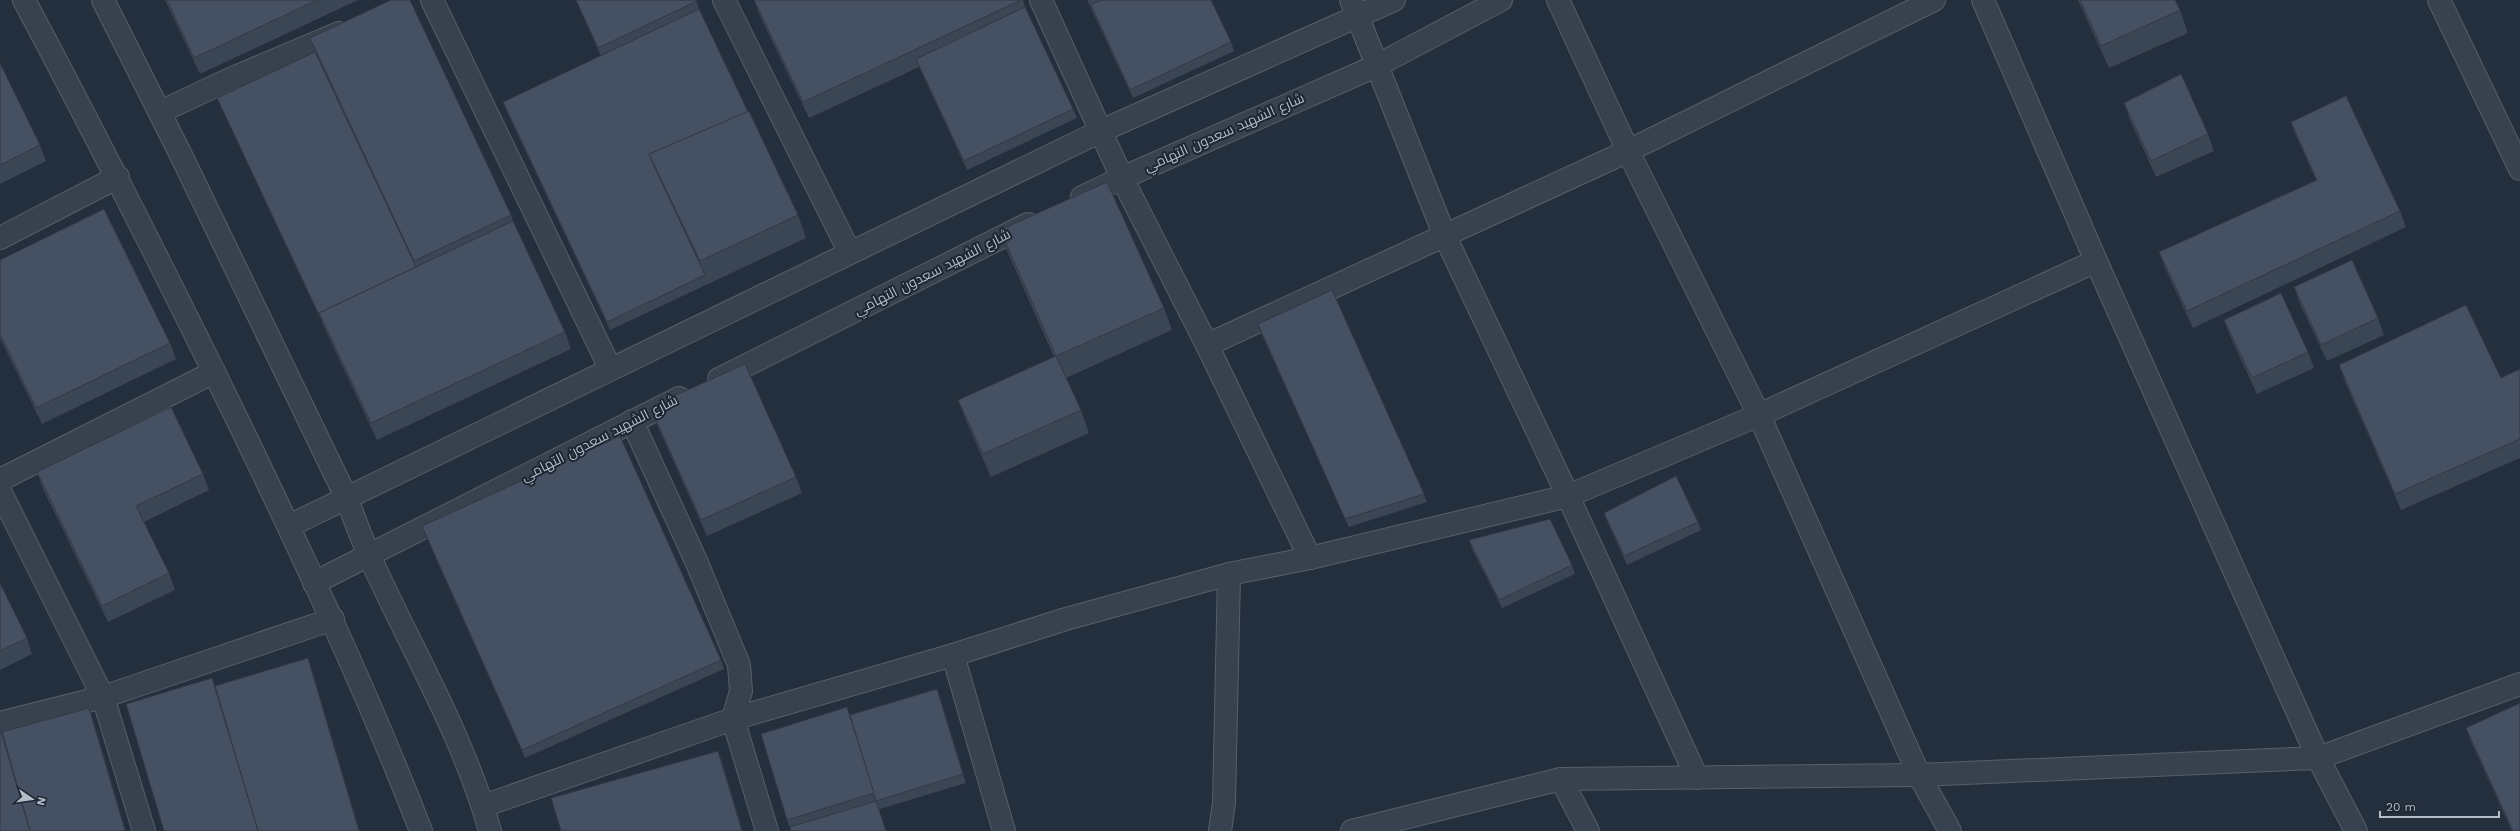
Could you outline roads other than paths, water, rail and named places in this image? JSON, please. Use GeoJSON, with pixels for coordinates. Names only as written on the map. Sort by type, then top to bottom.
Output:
{"type":"FeatureCollection","features":[{"type":"Feature","properties":{"kind":"street"},"geometry":{"type":"LineString","coordinates":[[24,0],[118,177],[289,526],[314,583],[333,619],[398,772],[421,831]]}},
{"type":"Feature","properties":{"kind":"street"},"geometry":{"type":"LineString","coordinates":[[104,0],[160,112],[347,499],[368,555],[442,707],[483,806],[490,831]]}},
{"type":"Feature","properties":{"kind":"street"},"geometry":{"type":"LineString","coordinates":[[432,0],[610,368]]}},
{"type":"Feature","properties":{"kind":"street"},"geometry":{"type":"LineString","coordinates":[[724,0],[850,253]]}},
{"type":"Feature","properties":{"kind":"street"},"geometry":{"type":"LineString","coordinates":[[1041,0],[1122,178],[1207,345],[1310,558]]}},
{"type":"Feature","properties":{"kind":"street"},"geometry":{"type":"LineString","coordinates":[[289,526],[347,499],[610,368],[1355,9],[1394,0]]}},
{"type":"Feature","properties":{"kind":"street","name":"شارع الشهيد سعدون التهامي"},"geometry":{"type":"LineString","coordinates":[[1065,206],[1122,178],[1376,66],[1501,0]]}},
{"type":"Feature","properties":{"kind":"street"},"geometry":{"type":"LineString","coordinates":[[1558,0],[1628,151],[1759,415],[1920,775],[1950,831]]}},
{"type":"Feature","properties":{"kind":"street"},"geometry":{"type":"LineString","coordinates":[[1207,345],[1444,234],[1628,151],[1934,0]]}},
{"type":"Feature","properties":{"kind":"street"},"geometry":{"type":"LineString","coordinates":[[1983,0],[2096,261],[2318,758],[2356,831]]}},
{"type":"Feature","properties":{"kind":"street"},"geometry":{"type":"LineString","coordinates":[[2439,0],[2520,169]]}},
{"type":"Feature","properties":{"kind":"street"},"geometry":{"type":"LineString","coordinates":[[1355,9],[1376,66],[1444,234],[1568,496],[1696,778]]}},
{"type":"Feature","properties":{"kind":"street"},"geometry":{"type":"LineString","coordinates":[[160,112],[228,80],[328,39],[355,24]]}},
{"type":"Feature","properties":{"kind":"street"},"geometry":{"type":"LineString","coordinates":[[0,238],[118,177]]}},
{"type":"Feature","properties":{"kind":"street","name":"شارع الشهيد سعدون التهامي"},"geometry":{"type":"LineString","coordinates":[[314,583],[632,421],[1044,216]]}},
{"type":"Feature","properties":{"kind":"street"},"geometry":{"type":"LineString","coordinates":[[483,806],[733,719],[953,655],[1066,619],[1229,574],[1310,558],[1568,496],[1759,415],[2096,261]]}},
{"type":"Feature","properties":{"kind":"street"},"geometry":{"type":"LineString","coordinates":[[0,480],[214,372]]}},
{"type":"Feature","properties":{"kind":"street"},"geometry":{"type":"LineString","coordinates":[[632,421],[697,562],[739,666],[741,691],[733,719],[767,831]]}},
{"type":"Feature","properties":{"kind":"street"},"geometry":{"type":"LineString","coordinates":[[0,491],[102,697],[144,831]]}},
{"type":"Feature","properties":{"kind":"street"},"geometry":{"type":"LineString","coordinates":[[1220,831],[1224,804],[1229,574]]}},
{"type":"Feature","properties":{"kind":"street"},"geometry":{"type":"LineString","coordinates":[[0,723],[102,697],[333,619]]}},
{"type":"Feature","properties":{"kind":"street"},"geometry":{"type":"LineString","coordinates":[[953,655],[1004,831]]}},
{"type":"Feature","properties":{"kind":"street"},"geometry":{"type":"LineString","coordinates":[[1352,831],[1375,829],[1561,779],[1920,775],[2318,758],[2520,684]]}},
{"type":"Feature","properties":{"kind":"street"},"geometry":{"type":"LineString","coordinates":[[1561,779],[1588,831]]}}]}
